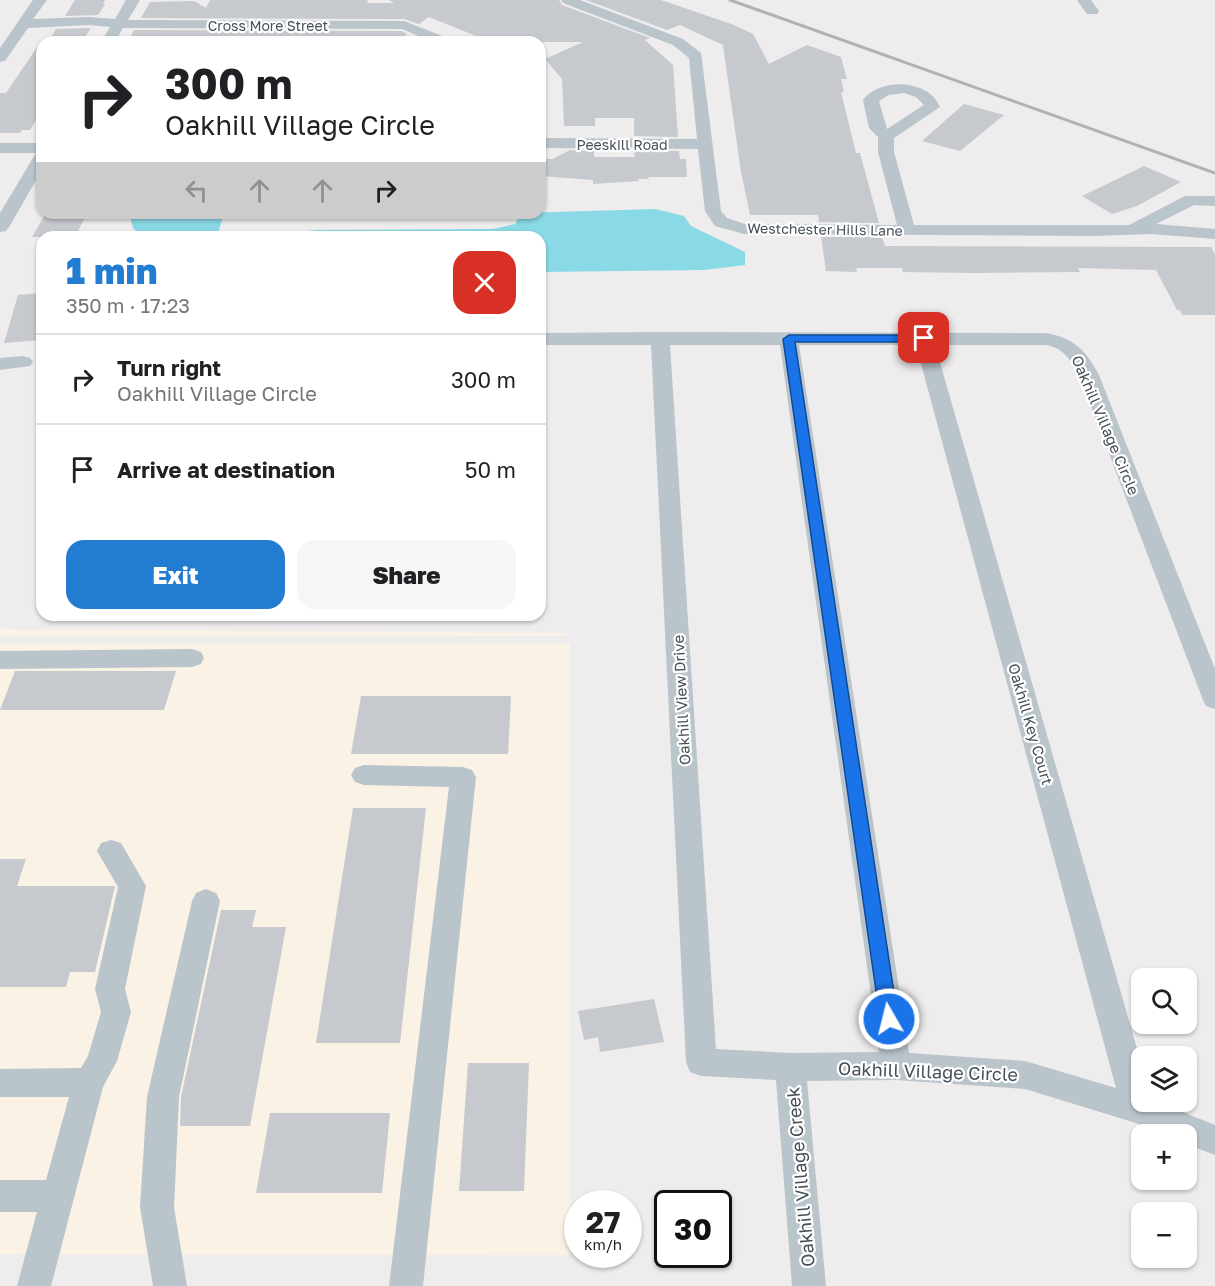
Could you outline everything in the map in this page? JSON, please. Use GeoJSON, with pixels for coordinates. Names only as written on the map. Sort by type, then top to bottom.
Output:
{"type":"FeatureCollection","features":[{"type":"Feature","properties":{"kind":"street"},"geometry":{"type":"LineString","coordinates":[[0,58],[40,0]]}},
{"type":"Feature","properties":{"kind":"street"},"geometry":{"type":"LineString","coordinates":[[112,36],[133,0]]}},
{"type":"Feature","properties":{"kind":"street","name":"Westchester Hills Lane"},"geometry":{"type":"LineString","coordinates":[[568,0],[670,39],[691,51],[696,57],[713,211],[721,222],[730,226],[744,229],[907,231],[1133,229],[1215,234]]}},
{"type":"Feature","properties":{"kind":"street","name":"Cross More Street"},"geometry":{"type":"LineString","coordinates":[[26,21],[88,21],[119,24],[404,25],[431,36]]}},
{"type":"Feature","properties":{"kind":"street"},"geometry":{"type":"LineString","coordinates":[[886,136],[886,152],[907,231]]}},
{"type":"Feature","properties":{"kind":"street","name":"Peeskill Road"},"geometry":{"type":"LineString","coordinates":[[546,144],[705,144]]}},
{"type":"Feature","properties":{"kind":"street"},"geometry":{"type":"LineString","coordinates":[[0,148],[36,148]]}},
{"type":"Feature","properties":{"kind":"street"},"geometry":{"type":"LineString","coordinates":[[0,227],[36,166]]}},
{"type":"Feature","properties":{"kind":"street","name":"Westchester Hills Lane"},"geometry":{"type":"LineString","coordinates":[[1133,229],[1191,200],[1215,201]]}},
{"type":"Feature","properties":{"kind":"street","name":"Oakhill View Drive"},"geometry":{"type":"LineString","coordinates":[[660,338],[701,1062]]}},
{"type":"Feature","properties":{"kind":"street","name":"Oakhill Key Court"},"geometry":{"type":"LineString","coordinates":[[924,338],[1131,1084]]}},
{"type":"Feature","properties":{"kind":"street","name":"Oakhill Village Circle"},"geometry":{"type":"LineString","coordinates":[[546,339],[1056,340],[1076,351],[1089,375],[1215,700]]}},
{"type":"Feature","properties":{"kind":"street"},"geometry":{"type":"LineString","coordinates":[[789,339],[896,1066]]}},
{"type":"Feature","properties":{"kind":"street"},"geometry":{"type":"LineString","coordinates":[[0,364],[23,362]]}},
{"type":"Feature","properties":{"kind":"street"},"geometry":{"type":"LineString","coordinates":[[0,660],[192,658]]}},
{"type":"Feature","properties":{"kind":"street"},"geometry":{"type":"LineString","coordinates":[[364,775],[463,777],[406,1286]]}},
{"type":"Feature","properties":{"kind":"street"},"geometry":{"type":"LineString","coordinates":[[34,1286],[89,1082],[102,1061],[116,1012],[110,989],[132,886],[111,851]]}},
{"type":"Feature","properties":{"kind":"street"},"geometry":{"type":"LineString","coordinates":[[171,1286],[157,1207],[163,1097],[206,901]]}},
{"type":"Feature","properties":{"kind":"street","name":"Oakhill Village Circle"},"geometry":{"type":"LineString","coordinates":[[701,1062],[790,1067],[896,1066],[1025,1075],[1131,1107]]}},
{"type":"Feature","properties":{"kind":"street","name":"Oakhill Village Creek"},"geometry":{"type":"LineString","coordinates":[[790,1067],[809,1286]]}},
{"type":"Feature","properties":{"kind":"street"},"geometry":{"type":"LineString","coordinates":[[0,1083],[89,1082]]}},
{"type":"Feature","properties":{"kind":"street","name":"Oakhill Village Circle"},"geometry":{"type":"LineString","coordinates":[[1145,1112],[1215,1140]]}},
{"type":"Feature","properties":{"kind":"street"},"geometry":{"type":"LineString","coordinates":[[0,1196],[60,1196]]}},
{"type":"Feature","properties":{"kind":"shaded area"},"geometry":{"type":"Polygon","coordinates":[[[0,629],[566,633],[566,636],[0,637],[0,629]]]}},
{"type":"Feature","properties":{"kind":"shaded area"},"geometry":{"type":"Polygon","coordinates":[[[0,644],[570,644],[570,1190],[564,1190],[564,1255],[0,1254],[0,644]]]}},
{"type":"Feature","properties":{"kind":"water"},"geometry":{"type":"Polygon","coordinates":[[[655,209],[684,216],[691,226],[745,252],[745,265],[704,270],[546,272],[546,231],[306,231],[493,229],[515,224],[518,219],[546,219],[546,212],[655,209]]]}},
{"type":"Feature","properties":{"kind":"water"},"geometry":{"type":"Polygon","coordinates":[[[131,219],[222,219],[219,231],[136,231],[131,219]]]}},
{"type":"Feature","properties":{"kind":"building"},"geometry":{"type":"Polygon","coordinates":[[[75,0],[105,0],[103,4],[105,4],[98,15],[65,16],[75,0]]]}},
{"type":"Feature","properties":{"kind":"building"},"geometry":{"type":"Polygon","coordinates":[[[210,0],[368,0],[367,3],[394,3],[389,0],[559,0],[562,5],[650,38],[645,40],[673,65],[678,137],[634,136],[634,118],[595,118],[595,126],[564,126],[562,79],[546,59],[583,42],[546,42],[546,36],[476,36],[429,17],[419,24],[404,19],[141,18],[150,2],[194,1],[206,8],[210,0]]]}},
{"type":"Feature","properties":{"kind":"building"},"geometry":{"type":"Polygon","coordinates":[[[586,0],[661,0],[734,25],[753,34],[769,64],[807,45],[841,57],[847,79],[841,79],[844,92],[841,92],[856,153],[860,153],[879,223],[819,222],[818,215],[750,215],[741,172],[723,45],[680,25],[667,30],[586,0]]]}},
{"type":"Feature","properties":{"kind":"building"},"geometry":{"type":"Polygon","coordinates":[[[91,28],[86,36],[52,36],[56,29],[91,28]]]}},
{"type":"Feature","properties":{"kind":"building"},"geometry":{"type":"Polygon","coordinates":[[[134,30],[402,31],[407,34],[404,36],[131,36],[134,30]]]}},
{"type":"Feature","properties":{"kind":"building"},"geometry":{"type":"Polygon","coordinates":[[[36,49],[36,120],[30,130],[22,130],[20,133],[0,133],[0,93],[6,93],[36,49]]]}},
{"type":"Feature","properties":{"kind":"building"},"geometry":{"type":"Polygon","coordinates":[[[964,104],[1004,115],[960,151],[922,141],[964,104]]]}},
{"type":"Feature","properties":{"kind":"building"},"geometry":{"type":"Polygon","coordinates":[[[570,150],[594,151],[594,157],[635,157],[634,151],[679,151],[680,159],[686,159],[687,177],[648,177],[649,179],[638,179],[639,181],[593,184],[593,180],[546,176],[546,159],[553,159],[570,150]]]}},
{"type":"Feature","properties":{"kind":"building"},"geometry":{"type":"Polygon","coordinates":[[[1144,166],[1181,182],[1137,206],[1112,214],[1082,196],[1144,166]]]}},
{"type":"Feature","properties":{"kind":"building"},"geometry":{"type":"Polygon","coordinates":[[[42,219],[84,219],[78,231],[36,231],[36,237],[32,237],[42,219]]]}},
{"type":"Feature","properties":{"kind":"building"},"geometry":{"type":"Polygon","coordinates":[[[821,237],[882,237],[885,246],[1211,247],[1215,254],[1215,315],[1182,315],[1180,310],[1177,310],[1156,270],[1078,268],[1080,272],[975,273],[903,272],[902,268],[856,268],[857,272],[826,271],[821,237]]]}},
{"type":"Feature","properties":{"kind":"building"},"geometry":{"type":"Polygon","coordinates":[[[36,294],[36,340],[4,343],[18,295],[36,294]]]}},
{"type":"Feature","properties":{"kind":"building"},"geometry":{"type":"Polygon","coordinates":[[[15,671],[176,671],[164,710],[0,710],[15,671]]]}},
{"type":"Feature","properties":{"kind":"building"},"geometry":{"type":"Polygon","coordinates":[[[361,696],[511,696],[508,754],[351,754],[361,696]]]}},
{"type":"Feature","properties":{"kind":"building"},"geometry":{"type":"Polygon","coordinates":[[[353,808],[426,808],[400,1043],[316,1043],[353,808]]]}},
{"type":"Feature","properties":{"kind":"building"},"geometry":{"type":"Polygon","coordinates":[[[0,859],[26,859],[17,886],[115,886],[95,972],[70,972],[66,987],[0,987],[0,859]]]}},
{"type":"Feature","properties":{"kind":"building"},"geometry":{"type":"Polygon","coordinates":[[[221,910],[256,910],[252,927],[286,927],[250,1126],[180,1126],[181,1097],[221,910]]]}},
{"type":"Feature","properties":{"kind":"building"},"geometry":{"type":"Polygon","coordinates":[[[654,999],[664,1042],[600,1052],[598,1037],[584,1040],[578,1011],[654,999]]]}},
{"type":"Feature","properties":{"kind":"building"},"geometry":{"type":"Polygon","coordinates":[[[468,1063],[529,1063],[524,1191],[459,1191],[468,1063]]]}},
{"type":"Feature","properties":{"kind":"building"},"geometry":{"type":"Polygon","coordinates":[[[270,1113],[390,1113],[382,1193],[256,1193],[270,1113]]]}},
{"type":"Feature","properties":{"kind":"railway"},"geometry":{"type":"LineString","coordinates":[[730,0],[1215,173]]}},
{"type":"Feature","properties":{"kind":"route"},"geometry":{"type":"LineString","coordinates":[[889,1019],[789,339],[924,338]]}}]}
